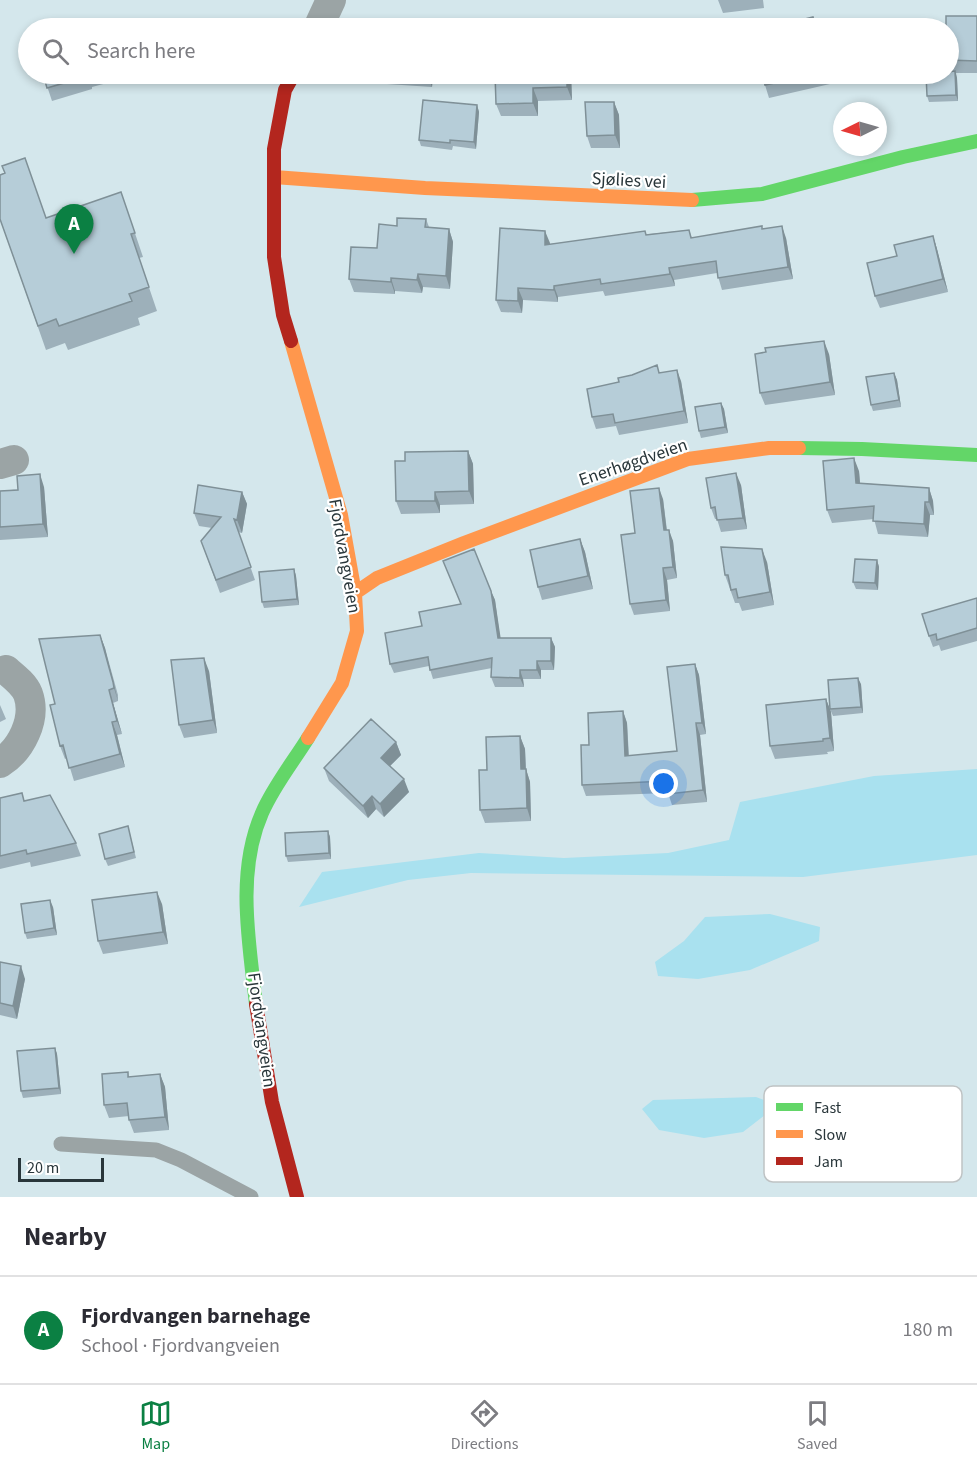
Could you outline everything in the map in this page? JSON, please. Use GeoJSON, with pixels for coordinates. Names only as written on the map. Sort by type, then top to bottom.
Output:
{"type":"FeatureCollection","features":[{"type":"Feature","properties":{"kind":"street"},"geometry":{"type":"LineString","coordinates":[[323,18],[331,0]]}},
{"type":"Feature","properties":{"kind":"street","name":"Fjordvangveien"},"geometry":{"type":"LineString","coordinates":[[288,84],[285,90],[274,148],[274,257],[283,315],[341,515],[355,592],[357,631],[342,684],[263,810],[252,838],[247,864],[246,903],[265,1067],[276,1122],[297,1197]]}},
{"type":"Feature","properties":{"kind":"street","name":"Sjølies vei"},"geometry":{"type":"LineString","coordinates":[[274,177],[425,188],[681,201],[762,194],[903,157],[977,141]]}},
{"type":"Feature","properties":{"kind":"street","name":"Enerhøgdveien"},"geometry":{"type":"LineString","coordinates":[[355,592],[377,579],[464,543],[688,459],[768,448],[977,454]]}},
{"type":"Feature","properties":{"kind":"street"},"geometry":{"type":"LineString","coordinates":[[0,763],[24,738],[30,714],[28,694],[23,686],[3,669]]}},
{"type":"Feature","properties":{"kind":"lane"},"geometry":{"type":"LineString","coordinates":[[62,1144],[156,1150],[181,1160],[251,1197]]}},
{"type":"Feature","properties":{"kind":"shaded area"},"geometry":{"type":"Polygon","coordinates":[[[977,769],[977,855],[803,877],[471,873],[408,880],[299,907],[322,872],[479,853],[564,858],[668,853],[729,840],[740,802],[874,776],[977,769]]]}},
{"type":"Feature","properties":{"kind":"shaded area"},"geometry":{"type":"Polygon","coordinates":[[[770,914],[820,927],[819,941],[750,970],[698,979],[658,976],[655,962],[684,941],[705,917],[770,914]]]}},
{"type":"Feature","properties":{"kind":"shaded area"},"geometry":{"type":"Polygon","coordinates":[[[756,1097],[764,1100],[764,1116],[743,1132],[704,1138],[659,1130],[642,1109],[653,1100],[756,1097]]]}},
{"type":"Feature","properties":{"kind":"building"},"geometry":{"type":"Polygon","coordinates":[[[946,16],[977,16],[977,61],[959,60],[959,18],[946,18],[946,16]]]}},
{"type":"Feature","properties":{"kind":"building"},"geometry":{"type":"Polygon","coordinates":[[[46,84],[61,84],[47,88],[46,84]]]}},
{"type":"Feature","properties":{"kind":"building"},"geometry":{"type":"Polygon","coordinates":[[[495,84],[567,84],[567,87],[533,88],[533,103],[496,104],[495,84]]]}},
{"type":"Feature","properties":{"kind":"building"},"geometry":{"type":"Polygon","coordinates":[[[926,84],[956,84],[956,95],[927,96],[926,84]]]}},
{"type":"Feature","properties":{"kind":"building"},"geometry":{"type":"Polygon","coordinates":[[[423,100],[477,105],[474,142],[450,140],[450,143],[419,140],[423,100]]]}},
{"type":"Feature","properties":{"kind":"building"},"geometry":{"type":"Polygon","coordinates":[[[585,102],[614,102],[615,135],[587,136],[585,102]]]}},
{"type":"Feature","properties":{"kind":"building"},"geometry":{"type":"Polygon","coordinates":[[[25,158],[46,218],[121,192],[135,233],[131,234],[149,287],[129,294],[132,301],[59,326],[56,319],[38,326],[0,219],[0,175],[5,173],[2,166],[25,158]]]}},
{"type":"Feature","properties":{"kind":"building"},"geometry":{"type":"Polygon","coordinates":[[[397,218],[426,219],[425,227],[449,229],[446,276],[418,274],[417,280],[391,278],[391,282],[349,279],[351,247],[377,248],[379,224],[397,226],[397,218]]]}},
{"type":"Feature","properties":{"kind":"building"},"geometry":{"type":"Polygon","coordinates":[[[762,226],[762,229],[782,226],[788,267],[718,278],[716,261],[669,268],[670,274],[601,284],[600,279],[554,286],[554,290],[518,288],[518,301],[496,300],[500,228],[545,231],[545,245],[645,231],[646,235],[689,230],[691,238],[762,226]]]}},
{"type":"Feature","properties":{"kind":"building"},"geometry":{"type":"Polygon","coordinates":[[[933,236],[943,279],[875,296],[867,263],[897,256],[894,245],[933,236]]]}},
{"type":"Feature","properties":{"kind":"building"},"geometry":{"type":"Polygon","coordinates":[[[824,341],[830,382],[760,393],[755,354],[766,352],[765,348],[824,341]]]}},
{"type":"Feature","properties":{"kind":"building"},"geometry":{"type":"Polygon","coordinates":[[[657,365],[659,373],[677,370],[684,411],[615,423],[613,414],[592,417],[587,389],[619,382],[618,378],[657,365]]]}},
{"type":"Feature","properties":{"kind":"building"},"geometry":{"type":"Polygon","coordinates":[[[894,373],[899,400],[871,405],[866,377],[894,373]]]}},
{"type":"Feature","properties":{"kind":"building"},"geometry":{"type":"Polygon","coordinates":[[[721,403],[725,427],[699,431],[695,407],[721,403]]]}},
{"type":"Feature","properties":{"kind":"building"},"geometry":{"type":"Polygon","coordinates":[[[468,451],[469,491],[435,492],[435,501],[396,501],[395,461],[405,461],[405,452],[468,451]]]}},
{"type":"Feature","properties":{"kind":"building"},"geometry":{"type":"Polygon","coordinates":[[[854,458],[856,483],[929,488],[929,502],[925,502],[924,524],[873,521],[874,506],[827,510],[823,461],[854,458]]]}},
{"type":"Feature","properties":{"kind":"building"},"geometry":{"type":"Polygon","coordinates":[[[736,473],[743,518],[717,520],[715,507],[711,508],[706,478],[736,473]]]}},
{"type":"Feature","properties":{"kind":"building"},"geometry":{"type":"Polygon","coordinates":[[[40,474],[43,524],[0,527],[0,491],[18,490],[17,476],[40,474]]]}},
{"type":"Feature","properties":{"kind":"building"},"geometry":{"type":"Polygon","coordinates":[[[198,485],[242,492],[237,520],[234,519],[251,567],[216,580],[201,541],[221,517],[194,513],[198,485]]]}},
{"type":"Feature","properties":{"kind":"building"},"geometry":{"type":"Polygon","coordinates":[[[659,488],[664,530],[669,530],[673,567],[663,568],[666,600],[630,604],[621,535],[635,533],[630,491],[659,488]]]}},
{"type":"Feature","properties":{"kind":"building"},"geometry":{"type":"Polygon","coordinates":[[[580,539],[588,576],[538,587],[530,550],[580,539]]]}},
{"type":"Feature","properties":{"kind":"building"},"geometry":{"type":"Polygon","coordinates":[[[721,547],[762,549],[770,592],[738,598],[736,589],[731,590],[728,575],[725,575],[721,547]]]}},
{"type":"Feature","properties":{"kind":"building"},"geometry":{"type":"Polygon","coordinates":[[[474,549],[491,591],[498,638],[551,638],[551,661],[537,661],[537,670],[520,670],[520,678],[491,677],[492,658],[430,670],[428,657],[390,664],[385,633],[422,626],[419,612],[461,604],[443,561],[474,549]]]}},
{"type":"Feature","properties":{"kind":"building"},"geometry":{"type":"Polygon","coordinates":[[[855,559],[877,560],[875,583],[853,582],[855,559]]]}},
{"type":"Feature","properties":{"kind":"building"},"geometry":{"type":"Polygon","coordinates":[[[294,569],[297,599],[262,602],[259,572],[294,569]]]}},
{"type":"Feature","properties":{"kind":"building"},"geometry":{"type":"Polygon","coordinates":[[[977,598],[977,628],[937,640],[936,634],[929,636],[922,614],[977,598]]]}},
{"type":"Feature","properties":{"kind":"building"},"geometry":{"type":"Polygon","coordinates":[[[100,635],[113,682],[114,688],[109,690],[117,721],[112,722],[120,754],[69,768],[63,745],[60,746],[50,705],[55,704],[39,639],[100,635]]]}},
{"type":"Feature","properties":{"kind":"building"},"geometry":{"type":"Polygon","coordinates":[[[204,658],[213,720],[179,725],[171,660],[204,658]]]}},
{"type":"Feature","properties":{"kind":"building"},"geometry":{"type":"Polygon","coordinates":[[[695,664],[702,723],[696,723],[703,790],[668,794],[666,781],[582,785],[581,745],[589,745],[588,713],[623,711],[625,756],[677,751],[667,667],[695,664]]]}},
{"type":"Feature","properties":{"kind":"building"},"geometry":{"type":"Polygon","coordinates":[[[858,678],[861,707],[830,709],[828,680],[858,678]]]}},
{"type":"Feature","properties":{"kind":"building"},"geometry":{"type":"Polygon","coordinates":[[[826,699],[830,738],[823,739],[823,741],[770,746],[766,705],[826,699]]]}},
{"type":"Feature","properties":{"kind":"building"},"geometry":{"type":"Polygon","coordinates":[[[371,719],[396,742],[381,758],[404,779],[380,804],[372,796],[363,806],[324,768],[371,719]]]}},
{"type":"Feature","properties":{"kind":"building"},"geometry":{"type":"Polygon","coordinates":[[[520,736],[521,769],[526,769],[527,808],[480,810],[479,770],[487,770],[486,737],[520,736]]]}},
{"type":"Feature","properties":{"kind":"building"},"geometry":{"type":"Polygon","coordinates":[[[22,793],[24,801],[50,795],[76,843],[27,854],[26,850],[0,856],[0,798],[22,793]]]}},
{"type":"Feature","properties":{"kind":"building"},"geometry":{"type":"Polygon","coordinates":[[[128,826],[134,852],[105,859],[99,834],[128,826]]]}},
{"type":"Feature","properties":{"kind":"building"},"geometry":{"type":"Polygon","coordinates":[[[328,831],[329,853],[286,856],[285,833],[328,831]]]}},
{"type":"Feature","properties":{"kind":"building"},"geometry":{"type":"Polygon","coordinates":[[[157,892],[163,932],[98,941],[92,900],[157,892]]]}},
{"type":"Feature","properties":{"kind":"building"},"geometry":{"type":"Polygon","coordinates":[[[50,900],[54,928],[25,933],[21,904],[50,900]]]}},
{"type":"Feature","properties":{"kind":"building"},"geometry":{"type":"Polygon","coordinates":[[[0,962],[21,966],[13,1006],[0,1003],[0,962]]]}},
{"type":"Feature","properties":{"kind":"building"},"geometry":{"type":"Polygon","coordinates":[[[55,1048],[59,1088],[21,1091],[17,1051],[55,1048]]]}},
{"type":"Feature","properties":{"kind":"building"},"geometry":{"type":"Polygon","coordinates":[[[128,1072],[128,1077],[160,1074],[165,1117],[129,1120],[127,1103],[104,1105],[102,1074],[128,1072]]]}},
{"type":"Feature","properties":{"kind":"traffic: fast"},"geometry":{"type":"LineString","coordinates":[[692,200],[762,194],[903,157],[977,141]]}},
{"type":"Feature","properties":{"kind":"traffic: fast"},"geometry":{"type":"LineString","coordinates":[[799,448],[977,455]]}},
{"type":"Feature","properties":{"kind":"traffic: fast"},"geometry":{"type":"LineString","coordinates":[[256,1004],[248,932],[249,859],[262,813],[277,784],[308,738]]}},
{"type":"Feature","properties":{"kind":"traffic: slow"},"geometry":{"type":"LineString","coordinates":[[274,177],[425,188],[692,200]]}},
{"type":"Feature","properties":{"kind":"traffic: slow"},"geometry":{"type":"LineString","coordinates":[[291,341],[341,515],[355,593],[357,631],[342,683],[308,738]]}},
{"type":"Feature","properties":{"kind":"traffic: slow"},"geometry":{"type":"LineString","coordinates":[[355,593],[377,578],[688,459],[769,448],[799,448]]}},
{"type":"Feature","properties":{"kind":"traffic: jam"},"geometry":{"type":"LineString","coordinates":[[288,84],[285,90],[274,149],[274,257],[283,315],[291,341]]}},
{"type":"Feature","properties":{"kind":"traffic: jam"},"geometry":{"type":"LineString","coordinates":[[256,1004],[272,1102],[297,1197]]}},
{"type":"Feature","properties":{"kind":"place","name":"Fjordvangen barnehage"},"geometry":{"type":"Point","coordinates":[74,254]}}]}
